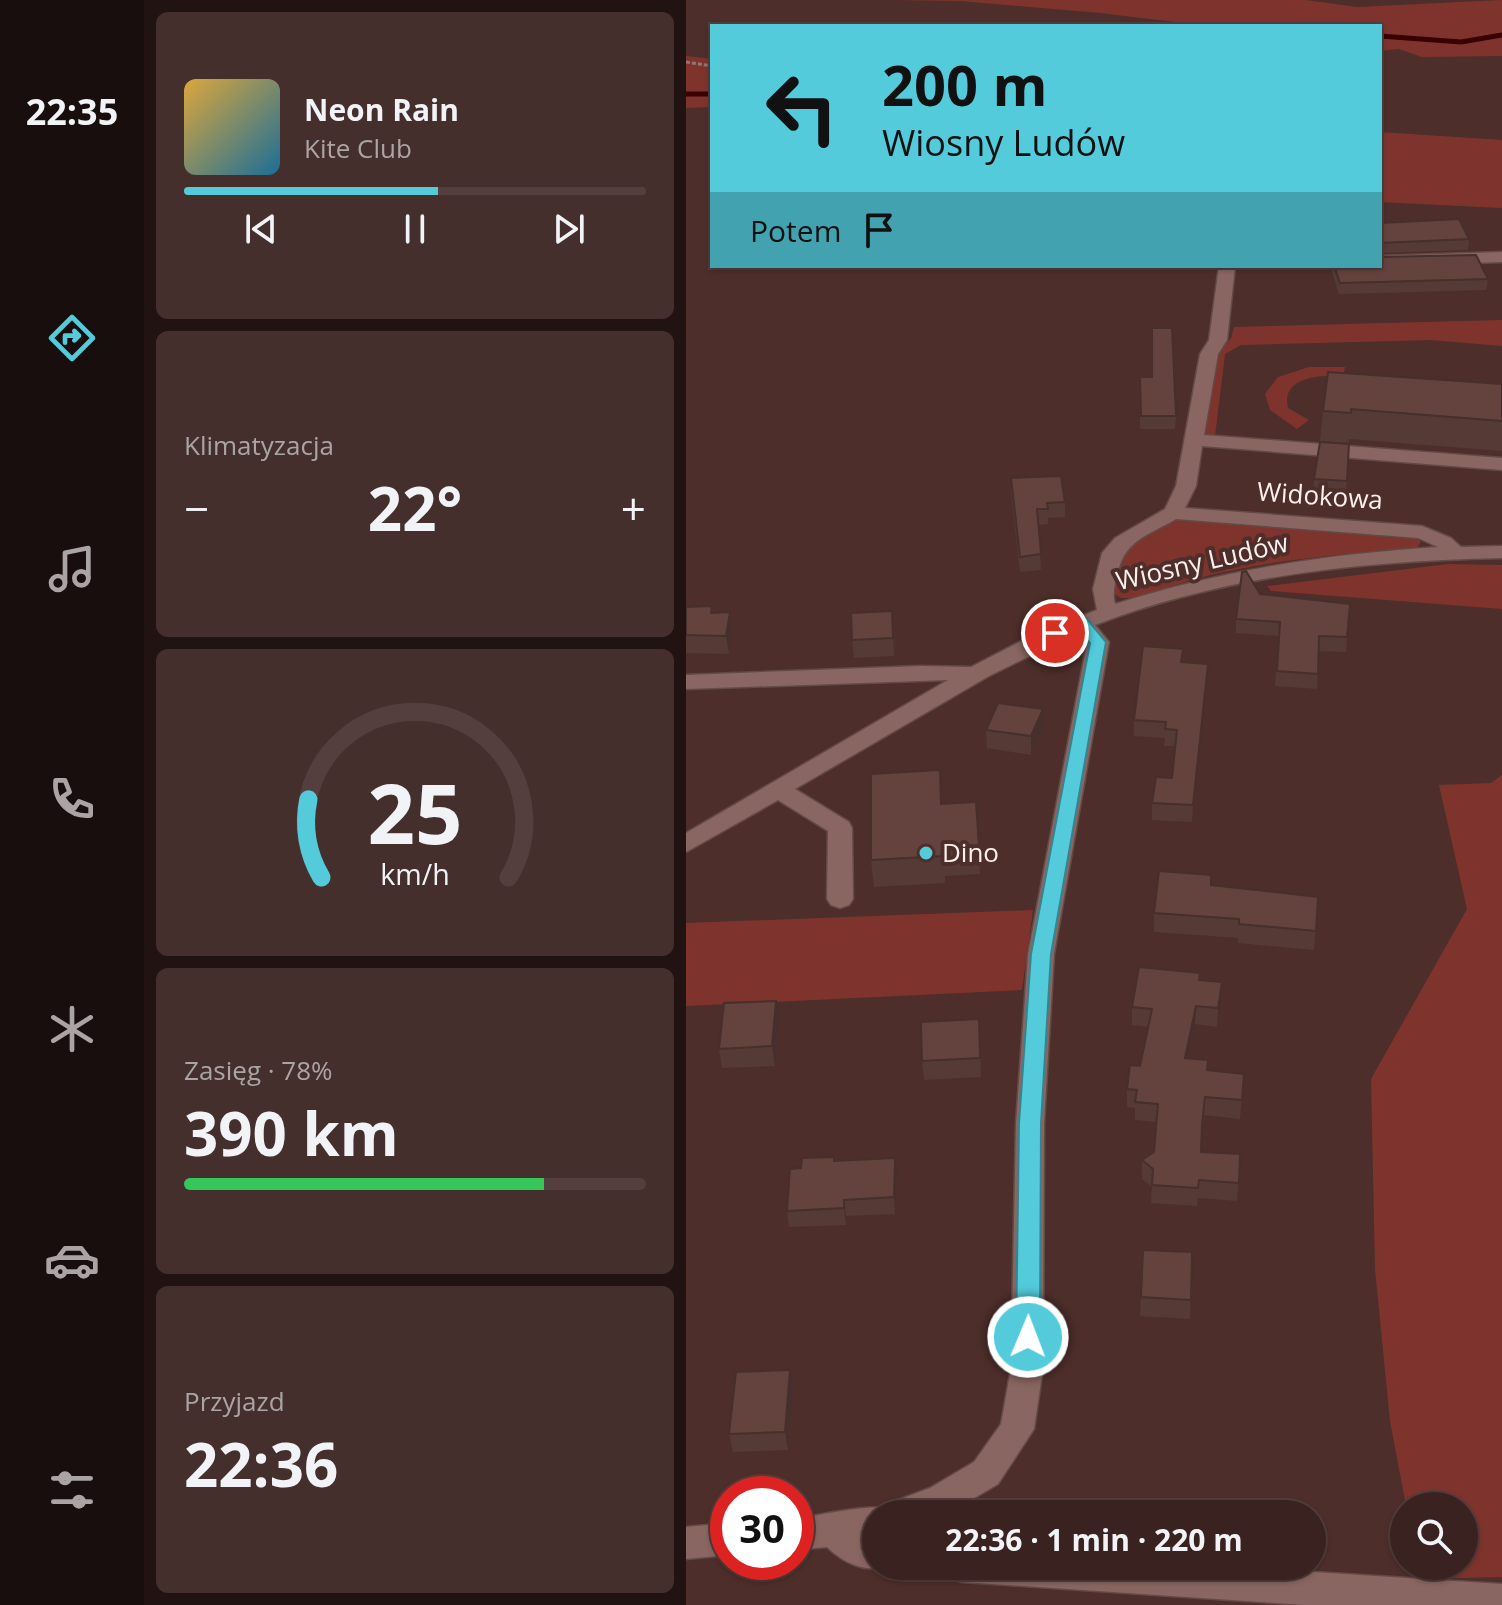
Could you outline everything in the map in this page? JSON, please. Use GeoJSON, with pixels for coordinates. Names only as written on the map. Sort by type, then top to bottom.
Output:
{"type":"FeatureCollection","features":[{"type":"Feature","properties":{"kind":"street"},"geometry":{"type":"LineString","coordinates":[[1382,261],[1502,257]]}},
{"type":"Feature","properties":{"kind":"street"},"geometry":{"type":"LineString","coordinates":[[1108,612],[1103,589],[1112,553],[1122,542],[1173,513],[1186,486],[1209,354],[1218,340],[1227,268]]}},
{"type":"Feature","properties":{"kind":"street"},"geometry":{"type":"LineString","coordinates":[[1193,440],[1502,464]]}},
{"type":"Feature","properties":{"kind":"street","name":"Widokowa"},"geometry":{"type":"LineString","coordinates":[[1173,513],[1422,532],[1444,542],[1456,553]]}},
{"type":"Feature","properties":{"kind":"street","name":"Wiosny Ludów"},"geometry":{"type":"LineString","coordinates":[[686,844],[975,674],[1108,612],[1199,586],[1331,563],[1502,552]]}},
{"type":"Feature","properties":{"kind":"street"},"geometry":{"type":"LineString","coordinates":[[939,1500],[986,1473],[1017,1429],[1027,1368],[1030,1123],[1039,970],[1047,910],[1098,642],[1081,622]]}},
{"type":"Feature","properties":{"kind":"street"},"geometry":{"type":"LineString","coordinates":[[686,682],[920,673],[975,674]]}},
{"type":"Feature","properties":{"kind":"street"},"geometry":{"type":"LineString","coordinates":[[778,789],[840,828],[840,899]]}},
{"type":"Feature","properties":{"kind":"street"},"geometry":{"type":"LineString","coordinates":[[814,1533],[862,1524]]}},
{"type":"Feature","properties":{"kind":"street"},"geometry":{"type":"LineString","coordinates":[[833,1531],[851,1547],[862,1550]]}},
{"type":"Feature","properties":{"kind":"street"},"geometry":{"type":"LineString","coordinates":[[686,1543],[710,1541]]}},
{"type":"Feature","properties":{"kind":"street"},"geometry":{"type":"LineString","coordinates":[[1178,1580],[1502,1601]]}},
{"type":"Feature","properties":{"kind":"path"},"geometry":{"type":"LineString","coordinates":[[686,62],[710,66]]}},
{"type":"Feature","properties":{"kind":"shaded area"},"geometry":{"type":"Polygon","coordinates":[[[892,0],[1306,0],[1357,7],[1502,0],[1502,56],[1422,57],[1399,49],[1382,51],[1382,24],[1192,24],[960,1],[892,0]]]}},
{"type":"Feature","properties":{"kind":"shaded area"},"geometry":{"type":"Polygon","coordinates":[[[686,56],[710,59],[710,107],[686,108],[686,56]]]}},
{"type":"Feature","properties":{"kind":"shaded area"},"geometry":{"type":"Polygon","coordinates":[[[1382,132],[1502,140],[1502,208],[1382,202],[1382,132]]]}},
{"type":"Feature","properties":{"kind":"shaded area"},"geometry":{"type":"Polygon","coordinates":[[[1502,320],[1502,346],[1430,340],[1241,345],[1225,354],[1215,436],[1202,434],[1215,357],[1231,338],[1234,327],[1502,320]]]}},
{"type":"Feature","properties":{"kind":"shaded area"},"geometry":{"type":"Polygon","coordinates":[[[1309,367],[1345,367],[1343,377],[1314,377],[1296,384],[1290,390],[1288,408],[1309,420],[1297,429],[1270,410],[1265,394],[1278,377],[1309,367]]]}},
{"type":"Feature","properties":{"kind":"shaded area"},"geometry":{"type":"Polygon","coordinates":[[[1176,517],[1416,537],[1421,542],[1417,548],[1277,562],[1222,572],[1139,596],[1123,598],[1117,595],[1109,586],[1128,543],[1176,517]]]}},
{"type":"Feature","properties":{"kind":"shaded area"},"geometry":{"type":"Polygon","coordinates":[[[1448,564],[1502,565],[1502,609],[1271,591],[1267,586],[1448,564]]]}},
{"type":"Feature","properties":{"kind":"shaded area"},"geometry":{"type":"Polygon","coordinates":[[[1502,775],[1502,1577],[1478,1578],[1478,1492],[1403,1492],[1390,1421],[1375,1269],[1371,1079],[1467,909],[1439,785],[1491,783],[1502,775]]]}},
{"type":"Feature","properties":{"kind":"shaded area"},"geometry":{"type":"Polygon","coordinates":[[[1033,910],[1022,990],[686,1006],[686,923],[1033,910]]]}},
{"type":"Feature","properties":{"kind":"building"},"geometry":{"type":"Polygon","coordinates":[[[1459,219],[1469,239],[1382,243],[1382,223],[1459,219]]]}},
{"type":"Feature","properties":{"kind":"building"},"geometry":{"type":"Polygon","coordinates":[[[1476,255],[1488,279],[1340,283],[1335,268],[1382,268],[1382,257],[1476,255]]]}},
{"type":"Feature","properties":{"kind":"building"},"geometry":{"type":"Polygon","coordinates":[[[1152,328],[1172,328],[1176,416],[1141,416],[1140,377],[1152,377],[1152,328]]]}},
{"type":"Feature","properties":{"kind":"building"},"geometry":{"type":"Polygon","coordinates":[[[1328,372],[1502,384],[1502,421],[1351,409],[1351,413],[1323,411],[1328,372]]]}},
{"type":"Feature","properties":{"kind":"building"},"geometry":{"type":"Polygon","coordinates":[[[1320,442],[1349,444],[1347,481],[1314,479],[1320,442]]]}},
{"type":"Feature","properties":{"kind":"building"},"geometry":{"type":"Polygon","coordinates":[[[1061,476],[1065,502],[1047,503],[1048,509],[1037,509],[1041,554],[1020,557],[1011,478],[1061,476]]]}},
{"type":"Feature","properties":{"kind":"building"},"geometry":{"type":"Polygon","coordinates":[[[1246,571],[1260,594],[1350,604],[1347,637],[1319,636],[1318,674],[1277,671],[1280,622],[1236,619],[1242,572],[1246,571]]]}},
{"type":"Feature","properties":{"kind":"building"},"geometry":{"type":"Polygon","coordinates":[[[712,606],[711,613],[730,612],[726,636],[686,635],[686,607],[712,606]]]}},
{"type":"Feature","properties":{"kind":"building"},"geometry":{"type":"Polygon","coordinates":[[[892,611],[893,638],[852,640],[851,613],[892,611]]]}},
{"type":"Feature","properties":{"kind":"building"},"geometry":{"type":"Polygon","coordinates":[[[1143,646],[1183,649],[1181,662],[1208,664],[1193,805],[1152,803],[1156,777],[1172,778],[1177,730],[1165,729],[1166,722],[1134,720],[1143,646]]]}},
{"type":"Feature","properties":{"kind":"building"},"geometry":{"type":"Polygon","coordinates":[[[998,703],[1043,709],[1031,736],[986,730],[998,703]]]}},
{"type":"Feature","properties":{"kind":"building","name":"Dino"},"geometry":{"type":"Polygon","coordinates":[[[940,770],[941,804],[976,802],[979,847],[943,849],[943,856],[871,860],[871,774],[940,770]]]}},
{"type":"Feature","properties":{"kind":"building"},"geometry":{"type":"Polygon","coordinates":[[[1159,871],[1211,875],[1211,885],[1318,897],[1316,931],[1239,924],[1239,919],[1154,913],[1159,871]]]}},
{"type":"Feature","properties":{"kind":"building"},"geometry":{"type":"Polygon","coordinates":[[[1139,967],[1200,973],[1199,980],[1222,982],[1218,1008],[1196,1006],[1185,1058],[1208,1060],[1207,1070],[1244,1074],[1242,1100],[1205,1097],[1202,1124],[1201,1152],[1240,1154],[1239,1183],[1199,1180],[1198,1188],[1152,1185],[1153,1169],[1142,1160],[1154,1152],[1158,1104],[1135,1102],[1137,1090],[1127,1089],[1130,1065],[1140,1066],[1152,1009],[1132,1007],[1139,967]]]}},
{"type":"Feature","properties":{"kind":"building"},"geometry":{"type":"Polygon","coordinates":[[[776,1001],[772,1046],[719,1049],[724,1003],[776,1001]]]}},
{"type":"Feature","properties":{"kind":"building"},"geometry":{"type":"Polygon","coordinates":[[[979,1019],[980,1058],[922,1061],[921,1022],[979,1019]]]}},
{"type":"Feature","properties":{"kind":"building"},"geometry":{"type":"Polygon","coordinates":[[[834,1157],[834,1161],[895,1158],[894,1197],[844,1200],[844,1208],[787,1211],[790,1169],[801,1168],[802,1158],[834,1157]]]}},
{"type":"Feature","properties":{"kind":"building"},"geometry":{"type":"Polygon","coordinates":[[[1143,1250],[1192,1252],[1191,1300],[1141,1297],[1143,1250]]]}},
{"type":"Feature","properties":{"kind":"building"},"geometry":{"type":"Polygon","coordinates":[[[790,1370],[785,1432],[729,1434],[736,1372],[790,1370]]]}},
{"type":"Feature","properties":{"kind":"waterway"},"geometry":{"type":"LineString","coordinates":[[1382,36],[1461,42],[1502,35]]}},
{"type":"Feature","properties":{"kind":"waterway"},"geometry":{"type":"LineString","coordinates":[[686,94],[710,94]]}},
{"type":"Feature","properties":{"kind":"place","name":"Dino"},"geometry":{"type":"Point","coordinates":[926,853]}},
{"type":"Feature","properties":{"kind":"route"},"geometry":{"type":"LineString","coordinates":[[1028,1337],[1030,1123],[1041,954],[1098,642],[1081,622],[1055,633]]}}]}
